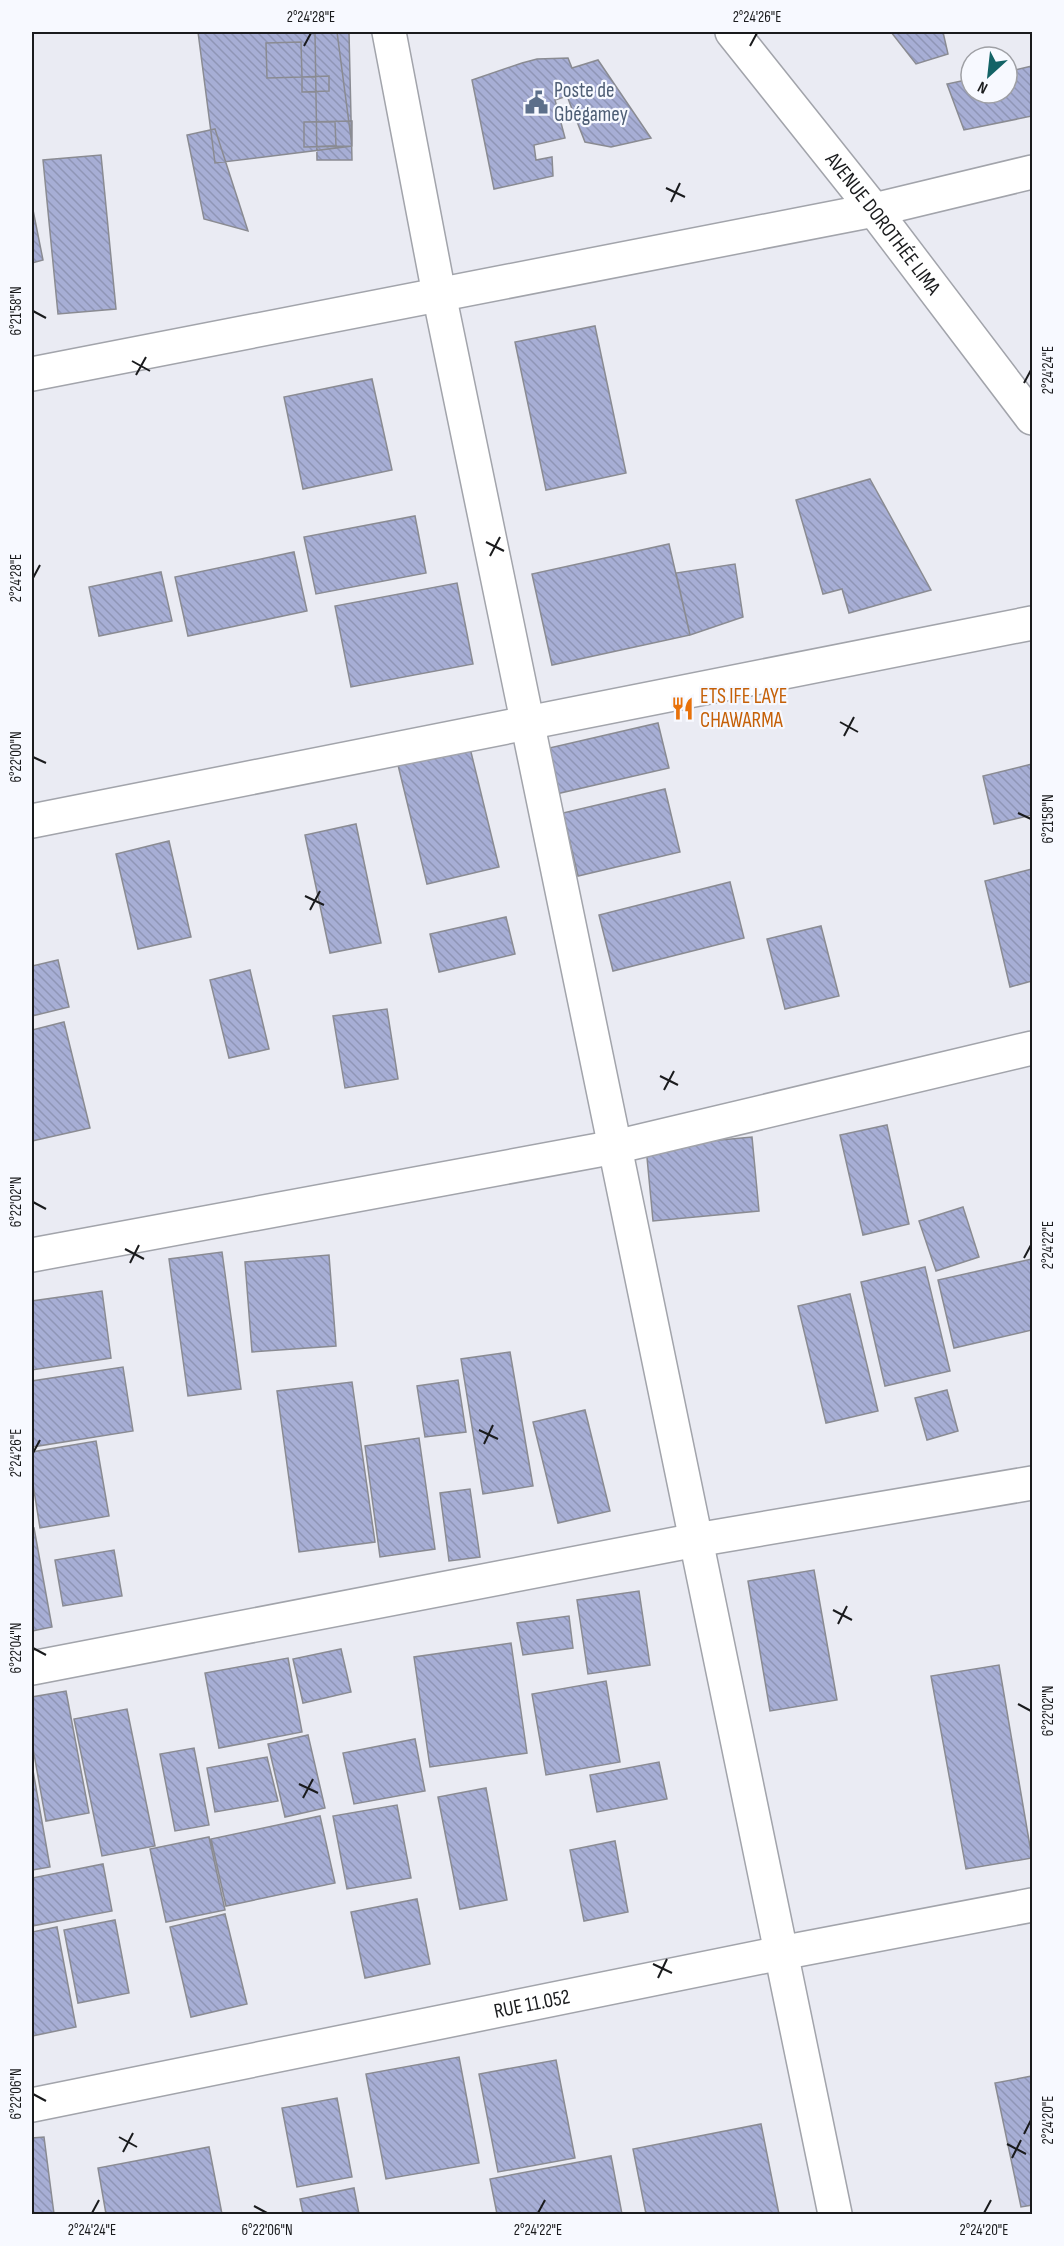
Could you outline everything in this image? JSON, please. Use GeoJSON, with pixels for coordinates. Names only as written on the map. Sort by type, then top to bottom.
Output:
{"type":"FeatureCollection","features":[{"type":"Feature","properties":{"kind":"street"},"geometry":{"type":"LineString","coordinates":[[389,32],[439,294],[835,2214]]}},
{"type":"Feature","properties":{"kind":"street","name":"AVENUE DOROTHÉE LIMA"},"geometry":{"type":"LineString","coordinates":[[732,32],[874,210],[1032,418]]}},
{"type":"Feature","properties":{"kind":"street"},"geometry":{"type":"LineString","coordinates":[[32,374],[874,210],[1032,172]]}},
{"type":"Feature","properties":{"kind":"street"},"geometry":{"type":"LineString","coordinates":[[32,821],[1032,623]]}},
{"type":"Feature","properties":{"kind":"street"},"geometry":{"type":"LineString","coordinates":[[32,1255],[615,1148],[1032,1048]]}},
{"type":"Feature","properties":{"kind":"street"},"geometry":{"type":"LineString","coordinates":[[32,1668],[696,1540],[1032,1483]]}},
{"type":"Feature","properties":{"kind":"street","name":"RUE 11.052"},"geometry":{"type":"LineString","coordinates":[[32,2105],[781,1953],[1032,1905]]}},
{"type":"Feature","properties":{"kind":"building"},"geometry":{"type":"Polygon","coordinates":[[[198,32],[337,32],[352,146],[215,163],[198,32]]]}},
{"type":"Feature","properties":{"kind":"building"},"geometry":{"type":"Polygon","coordinates":[[[349,32],[352,160],[317,160],[315,33],[349,32]]]}},
{"type":"Feature","properties":{"kind":"building"},"geometry":{"type":"Polygon","coordinates":[[[891,32],[943,32],[948,54],[916,64],[891,32]]]}},
{"type":"Feature","properties":{"kind":"building"},"geometry":{"type":"Polygon","coordinates":[[[301,42],[302,77],[267,78],[266,43],[301,42]]]}},
{"type":"Feature","properties":{"kind":"building"},"geometry":{"type":"Polygon","coordinates":[[[568,58],[572,68],[598,60],[651,138],[611,147],[585,142],[567,96],[555,100],[565,138],[534,145],[536,160],[552,157],[553,176],[494,189],[472,80],[537,59],[568,58]]]}},
{"type":"Feature","properties":{"kind":"building"},"geometry":{"type":"Polygon","coordinates":[[[1032,66],[1032,116],[964,130],[947,84],[959,82],[959,105],[1019,105],[1019,69],[1032,66]]]}},
{"type":"Feature","properties":{"kind":"building"},"geometry":{"type":"Polygon","coordinates":[[[329,76],[329,91],[302,92],[302,77],[329,76]]]}},
{"type":"Feature","properties":{"kind":"building"},"geometry":{"type":"Polygon","coordinates":[[[352,121],[352,146],[304,147],[304,122],[352,121]]]}},
{"type":"Feature","properties":{"kind":"building"},"geometry":{"type":"Polygon","coordinates":[[[304,122],[335,122],[336,146],[304,147],[304,122]]]}},
{"type":"Feature","properties":{"kind":"building"},"geometry":{"type":"Polygon","coordinates":[[[215,129],[248,231],[204,219],[187,135],[215,129]]]}},
{"type":"Feature","properties":{"kind":"building"},"geometry":{"type":"Polygon","coordinates":[[[101,155],[116,309],[58,314],[43,160],[101,155]]]}},
{"type":"Feature","properties":{"kind":"building"},"geometry":{"type":"Polygon","coordinates":[[[32,205],[43,260],[32,263],[32,205]]]}},
{"type":"Feature","properties":{"kind":"building"},"geometry":{"type":"Polygon","coordinates":[[[595,326],[626,473],[546,490],[515,342],[595,326]]]}},
{"type":"Feature","properties":{"kind":"building"},"geometry":{"type":"Polygon","coordinates":[[[372,379],[392,470],[303,489],[284,397],[372,379]]]}},
{"type":"Feature","properties":{"kind":"building"},"geometry":{"type":"Polygon","coordinates":[[[870,479],[931,590],[849,613],[842,589],[823,594],[796,500],[870,479]]]}},
{"type":"Feature","properties":{"kind":"building"},"geometry":{"type":"Polygon","coordinates":[[[415,516],[426,573],[316,594],[304,537],[415,516]]]}},
{"type":"Feature","properties":{"kind":"building"},"geometry":{"type":"Polygon","coordinates":[[[669,544],[690,635],[552,665],[532,574],[669,544]]]}},
{"type":"Feature","properties":{"kind":"building"},"geometry":{"type":"Polygon","coordinates":[[[294,552],[307,611],[188,636],[175,577],[294,552]]]}},
{"type":"Feature","properties":{"kind":"building"},"geometry":{"type":"Polygon","coordinates":[[[735,564],[743,617],[690,635],[676,573],[735,564]]]}},
{"type":"Feature","properties":{"kind":"building"},"geometry":{"type":"Polygon","coordinates":[[[161,572],[172,621],[99,636],[89,587],[161,572]]]}},
{"type":"Feature","properties":{"kind":"building"},"geometry":{"type":"Polygon","coordinates":[[[457,583],[473,664],[351,687],[335,606],[457,583]]]}},
{"type":"Feature","properties":{"kind":"building"},"geometry":{"type":"Polygon","coordinates":[[[658,723],[669,768],[556,794],[545,749],[658,723]]]}},
{"type":"Feature","properties":{"kind":"building"},"geometry":{"type":"Polygon","coordinates":[[[470,748],[499,867],[427,884],[398,765],[470,748]]]}},
{"type":"Feature","properties":{"kind":"building"},"geometry":{"type":"Polygon","coordinates":[[[1032,764],[1032,815],[994,824],[983,776],[1032,764]]]}},
{"type":"Feature","properties":{"kind":"building"},"geometry":{"type":"Polygon","coordinates":[[[665,789],[680,852],[578,876],[563,813],[665,789]]]}},
{"type":"Feature","properties":{"kind":"building"},"geometry":{"type":"Polygon","coordinates":[[[356,824],[381,943],[330,953],[305,835],[356,824]]]}},
{"type":"Feature","properties":{"kind":"building"},"geometry":{"type":"Polygon","coordinates":[[[169,841],[191,937],[138,949],[116,854],[169,841]]]}},
{"type":"Feature","properties":{"kind":"building"},"geometry":{"type":"Polygon","coordinates":[[[1032,869],[1032,981],[1010,987],[985,881],[1032,869]]]}},
{"type":"Feature","properties":{"kind":"building"},"geometry":{"type":"Polygon","coordinates":[[[730,882],[744,938],[613,971],[599,915],[730,882]]]}},
{"type":"Feature","properties":{"kind":"building"},"geometry":{"type":"Polygon","coordinates":[[[506,917],[515,954],[439,972],[430,934],[506,917]]]}},
{"type":"Feature","properties":{"kind":"building"},"geometry":{"type":"Polygon","coordinates":[[[821,926],[839,996],[785,1009],[767,939],[821,926]]]}},
{"type":"Feature","properties":{"kind":"building"},"geometry":{"type":"Polygon","coordinates":[[[58,960],[69,1007],[32,1016],[32,966],[58,960]]]}},
{"type":"Feature","properties":{"kind":"building"},"geometry":{"type":"Polygon","coordinates":[[[250,970],[269,1049],[229,1058],[210,980],[250,970]]]}},
{"type":"Feature","properties":{"kind":"building"},"geometry":{"type":"Polygon","coordinates":[[[387,1009],[398,1079],[345,1088],[333,1016],[387,1009]]]}},
{"type":"Feature","properties":{"kind":"building"},"geometry":{"type":"Polygon","coordinates":[[[64,1022],[90,1128],[32,1141],[32,1030],[64,1022]]]}},
{"type":"Feature","properties":{"kind":"building"},"geometry":{"type":"Polygon","coordinates":[[[887,1125],[909,1224],[863,1235],[840,1135],[887,1125]]]}},
{"type":"Feature","properties":{"kind":"building"},"geometry":{"type":"Polygon","coordinates":[[[752,1137],[759,1211],[653,1221],[646,1147],[752,1137]]]}},
{"type":"Feature","properties":{"kind":"building"},"geometry":{"type":"Polygon","coordinates":[[[963,1207],[979,1257],[936,1271],[919,1221],[963,1207]]]}},
{"type":"Feature","properties":{"kind":"building"},"geometry":{"type":"Polygon","coordinates":[[[222,1252],[241,1389],[188,1396],[169,1259],[222,1252]]]}},
{"type":"Feature","properties":{"kind":"building"},"geometry":{"type":"Polygon","coordinates":[[[329,1255],[336,1346],[252,1352],[245,1262],[329,1255]]]}},
{"type":"Feature","properties":{"kind":"building"},"geometry":{"type":"Polygon","coordinates":[[[1032,1259],[1032,1330],[954,1348],[938,1280],[1032,1259]]]}},
{"type":"Feature","properties":{"kind":"building"},"geometry":{"type":"Polygon","coordinates":[[[925,1267],[950,1371],[885,1386],[861,1282],[925,1267]]]}},
{"type":"Feature","properties":{"kind":"building"},"geometry":{"type":"Polygon","coordinates":[[[102,1291],[111,1358],[32,1370],[32,1301],[102,1291]]]}},
{"type":"Feature","properties":{"kind":"building"},"geometry":{"type":"Polygon","coordinates":[[[850,1294],[878,1411],[826,1423],[798,1306],[850,1294]]]}},
{"type":"Feature","properties":{"kind":"building"},"geometry":{"type":"Polygon","coordinates":[[[510,1352],[533,1486],[483,1494],[461,1359],[510,1352]]]}},
{"type":"Feature","properties":{"kind":"building"},"geometry":{"type":"Polygon","coordinates":[[[123,1367],[133,1431],[32,1447],[32,1381],[123,1367]]]}},
{"type":"Feature","properties":{"kind":"building"},"geometry":{"type":"Polygon","coordinates":[[[458,1380],[466,1432],[425,1437],[417,1386],[458,1380]]]}},
{"type":"Feature","properties":{"kind":"building"},"geometry":{"type":"Polygon","coordinates":[[[352,1382],[375,1542],[299,1552],[277,1391],[352,1382]]]}},
{"type":"Feature","properties":{"kind":"building"},"geometry":{"type":"Polygon","coordinates":[[[947,1390],[958,1431],[927,1440],[915,1398],[947,1390]]]}},
{"type":"Feature","properties":{"kind":"building"},"geometry":{"type":"Polygon","coordinates":[[[585,1410],[610,1511],[558,1523],[533,1422],[585,1410]]]}},
{"type":"Feature","properties":{"kind":"building"},"geometry":{"type":"Polygon","coordinates":[[[419,1438],[435,1549],[380,1557],[365,1446],[419,1438]]]}},
{"type":"Feature","properties":{"kind":"building"},"geometry":{"type":"Polygon","coordinates":[[[96,1441],[109,1516],[40,1528],[32,1478],[32,1452],[96,1441]]]}},
{"type":"Feature","properties":{"kind":"building"},"geometry":{"type":"Polygon","coordinates":[[[470,1489],[480,1557],[449,1561],[440,1493],[470,1489]]]}},
{"type":"Feature","properties":{"kind":"building"},"geometry":{"type":"Polygon","coordinates":[[[34,1528],[52,1627],[32,1631],[32,1529],[34,1528]]]}},
{"type":"Feature","properties":{"kind":"building"},"geometry":{"type":"Polygon","coordinates":[[[114,1550],[122,1596],[63,1606],[55,1560],[114,1550]]]}},
{"type":"Feature","properties":{"kind":"building"},"geometry":{"type":"Polygon","coordinates":[[[814,1570],[837,1700],[770,1711],[748,1581],[814,1570]]]}},
{"type":"Feature","properties":{"kind":"building"},"geometry":{"type":"Polygon","coordinates":[[[639,1591],[650,1665],[588,1674],[577,1600],[639,1591]]]}},
{"type":"Feature","properties":{"kind":"building"},"geometry":{"type":"Polygon","coordinates":[[[569,1616],[573,1648],[523,1655],[517,1623],[569,1616]]]}},
{"type":"Feature","properties":{"kind":"building"},"geometry":{"type":"Polygon","coordinates":[[[511,1643],[527,1753],[430,1767],[414,1657],[511,1643]]]}},
{"type":"Feature","properties":{"kind":"building"},"geometry":{"type":"Polygon","coordinates":[[[341,1649],[351,1692],[303,1703],[293,1659],[341,1649]]]}},
{"type":"Feature","properties":{"kind":"building"},"geometry":{"type":"Polygon","coordinates":[[[288,1658],[302,1732],[219,1748],[205,1673],[288,1658]]]}},
{"type":"Feature","properties":{"kind":"building"},"geometry":{"type":"Polygon","coordinates":[[[999,1665],[1032,1858],[966,1869],[931,1676],[999,1665]]]}},
{"type":"Feature","properties":{"kind":"building"},"geometry":{"type":"Polygon","coordinates":[[[606,1681],[620,1762],[546,1775],[532,1694],[606,1681]]]}},
{"type":"Feature","properties":{"kind":"building"},"geometry":{"type":"Polygon","coordinates":[[[66,1691],[89,1813],[46,1821],[32,1743],[32,1697],[66,1691]]]}},
{"type":"Feature","properties":{"kind":"building"},"geometry":{"type":"Polygon","coordinates":[[[127,1709],[155,1846],[102,1856],[74,1719],[127,1709]]]}},
{"type":"Feature","properties":{"kind":"building"},"geometry":{"type":"Polygon","coordinates":[[[308,1735],[325,1808],[285,1817],[268,1744],[308,1735]]]}},
{"type":"Feature","properties":{"kind":"building"},"geometry":{"type":"Polygon","coordinates":[[[415,1739],[425,1791],[354,1804],[343,1753],[415,1739]]]}},
{"type":"Feature","properties":{"kind":"building"},"geometry":{"type":"Polygon","coordinates":[[[194,1748],[209,1825],[175,1831],[160,1754],[194,1748]]]}},
{"type":"Feature","properties":{"kind":"building"},"geometry":{"type":"Polygon","coordinates":[[[267,1757],[278,1801],[215,1812],[207,1768],[267,1757]]]}},
{"type":"Feature","properties":{"kind":"building"},"geometry":{"type":"Polygon","coordinates":[[[659,1762],[667,1799],[597,1812],[590,1775],[659,1762]]]}},
{"type":"Feature","properties":{"kind":"building"},"geometry":{"type":"Polygon","coordinates":[[[32,1765],[50,1867],[32,1870],[32,1765]]]}},
{"type":"Feature","properties":{"kind":"building"},"geometry":{"type":"Polygon","coordinates":[[[486,1788],[507,1900],[460,1909],[438,1797],[486,1788]]]}},
{"type":"Feature","properties":{"kind":"building"},"geometry":{"type":"Polygon","coordinates":[[[397,1805],[411,1878],[347,1889],[333,1816],[397,1805]]]}},
{"type":"Feature","properties":{"kind":"building"},"geometry":{"type":"Polygon","coordinates":[[[320,1816],[335,1883],[226,1906],[211,1839],[320,1816]]]}},
{"type":"Feature","properties":{"kind":"building"},"geometry":{"type":"Polygon","coordinates":[[[209,1837],[225,1910],[166,1922],[150,1849],[209,1837]]]}},
{"type":"Feature","properties":{"kind":"building"},"geometry":{"type":"Polygon","coordinates":[[[615,1841],[628,1912],[584,1921],[570,1850],[615,1841]]]}},
{"type":"Feature","properties":{"kind":"building"},"geometry":{"type":"Polygon","coordinates":[[[103,1864],[112,1911],[32,1926],[32,1878],[103,1864]]]}},
{"type":"Feature","properties":{"kind":"building"},"geometry":{"type":"Polygon","coordinates":[[[417,1899],[430,1964],[365,1978],[351,1912],[417,1899]]]}},
{"type":"Feature","properties":{"kind":"building"},"geometry":{"type":"Polygon","coordinates":[[[225,1914],[247,2004],[191,2017],[170,1927],[225,1914]]]}},
{"type":"Feature","properties":{"kind":"building"},"geometry":{"type":"Polygon","coordinates":[[[115,1920],[129,1993],[78,2003],[64,1930],[115,1920]]]}},
{"type":"Feature","properties":{"kind":"building"},"geometry":{"type":"Polygon","coordinates":[[[57,1927],[76,2027],[32,2036],[32,1932],[57,1927]]]}},
{"type":"Feature","properties":{"kind":"building"},"geometry":{"type":"Polygon","coordinates":[[[459,2057],[479,2163],[386,2179],[366,2074],[459,2057]]]}},
{"type":"Feature","properties":{"kind":"building"},"geometry":{"type":"Polygon","coordinates":[[[556,2060],[575,2158],[498,2172],[479,2074],[556,2060]]]}},
{"type":"Feature","properties":{"kind":"building"},"geometry":{"type":"Polygon","coordinates":[[[1032,2076],[1032,2205],[1021,2207],[995,2083],[1032,2076]]]}},
{"type":"Feature","properties":{"kind":"building"},"geometry":{"type":"Polygon","coordinates":[[[337,2098],[352,2177],[297,2187],[282,2108],[337,2098]]]}},
{"type":"Feature","properties":{"kind":"building"},"geometry":{"type":"Polygon","coordinates":[[[761,2124],[779,2214],[646,2214],[633,2149],[761,2124]]]}},
{"type":"Feature","properties":{"kind":"building"},"geometry":{"type":"Polygon","coordinates":[[[44,2137],[54,2214],[32,2214],[32,2138],[44,2137]]]}},
{"type":"Feature","properties":{"kind":"building"},"geometry":{"type":"Polygon","coordinates":[[[209,2147],[222,2214],[106,2214],[98,2168],[209,2147]]]}},
{"type":"Feature","properties":{"kind":"building"},"geometry":{"type":"Polygon","coordinates":[[[611,2156],[622,2214],[497,2214],[490,2179],[611,2156]]]}},
{"type":"Feature","properties":{"kind":"building"},"geometry":{"type":"Polygon","coordinates":[[[354,2188],[359,2214],[303,2214],[300,2199],[354,2188]]]}},
{"type":"Feature","properties":{"kind":"place","name":"Poste de Gbégamey"},"geometry":{"type":"Point","coordinates":[536,102]}},
{"type":"Feature","properties":{"kind":"place","name":"ETS IFE LAYE CHAWARMA"},"geometry":{"type":"Point","coordinates":[682,708]}}]}
